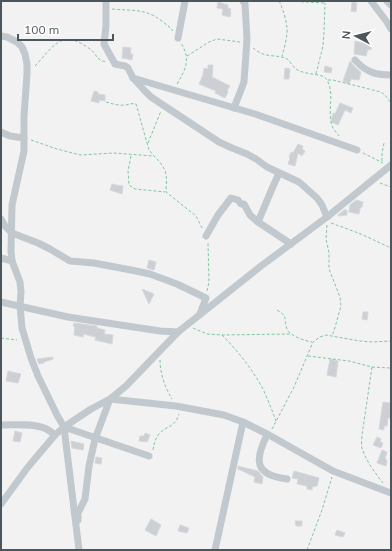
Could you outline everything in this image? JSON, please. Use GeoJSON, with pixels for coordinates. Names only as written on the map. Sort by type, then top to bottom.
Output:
{"type":"FeatureCollection","features":[{"type":"Feature","properties":{"kind":"street"},"geometry":{"type":"LineString","coordinates":[[178,38],[185,1]]}},
{"type":"Feature","properties":{"kind":"street"},"geometry":{"type":"LineString","coordinates":[[234,108],[244,82],[247,39],[245,4],[243,1]]}},
{"type":"Feature","properties":{"kind":"street"},"geometry":{"type":"LineString","coordinates":[[371,1],[388,22],[391,29]]}},
{"type":"Feature","properties":{"kind":"street"},"geometry":{"type":"LineString","coordinates":[[387,1],[391,5]]}},
{"type":"Feature","properties":{"kind":"street"},"geometry":{"type":"LineString","coordinates":[[106,5],[104,44],[115,64],[128,68],[133,78],[151,97],[164,104],[219,142],[247,154],[267,167],[299,182],[317,198],[327,217]]}},
{"type":"Feature","properties":{"kind":"street"},"geometry":{"type":"LineString","coordinates":[[1,36],[17,42],[22,47],[25,54],[27,74],[24,111],[23,160],[12,205],[11,251],[12,261],[20,282],[22,328],[38,376],[64,427],[78,550]]}},
{"type":"Feature","properties":{"kind":"street"},"geometry":{"type":"LineString","coordinates":[[355,60],[367,71],[391,75]]}},
{"type":"Feature","properties":{"kind":"street"},"geometry":{"type":"LineString","coordinates":[[133,78],[255,114],[357,150]]}},
{"type":"Feature","properties":{"kind":"street"},"geometry":{"type":"LineString","coordinates":[[1,132],[10,136],[24,138]]}},
{"type":"Feature","properties":{"kind":"street"},"geometry":{"type":"LineString","coordinates":[[1,504],[28,467],[55,434],[91,409],[110,399],[126,386],[178,332],[373,181],[390,166]]}},
{"type":"Feature","properties":{"kind":"street"},"geometry":{"type":"LineString","coordinates":[[258,222],[280,173]]}},
{"type":"Feature","properties":{"kind":"street"},"geometry":{"type":"LineString","coordinates":[[206,236],[218,215],[231,198],[238,200],[241,204],[244,204],[250,215],[258,222],[291,244]]}},
{"type":"Feature","properties":{"kind":"street"},"geometry":{"type":"LineString","coordinates":[[1,219],[12,233],[38,242],[70,260],[150,274],[177,284],[206,298],[200,314]]}},
{"type":"Feature","properties":{"kind":"street"},"geometry":{"type":"LineString","coordinates":[[1,258],[12,261]]}},
{"type":"Feature","properties":{"kind":"street"},"geometry":{"type":"LineString","coordinates":[[1,302],[68,317],[160,331],[178,332]]}},
{"type":"Feature","properties":{"kind":"street"},"geometry":{"type":"LineString","coordinates":[[110,399],[179,407],[224,415],[243,422],[333,471],[389,490]]}},
{"type":"Feature","properties":{"kind":"street"},"geometry":{"type":"LineString","coordinates":[[77,533],[78,513],[84,499],[95,438],[110,399]]}},
{"type":"Feature","properties":{"kind":"street"},"geometry":{"type":"LineString","coordinates":[[215,550],[243,422]]}},
{"type":"Feature","properties":{"kind":"street"},"geometry":{"type":"LineString","coordinates":[[1,425],[38,426],[55,434]]}},
{"type":"Feature","properties":{"kind":"street"},"geometry":{"type":"LineString","coordinates":[[64,427],[150,455]]}},
{"type":"Feature","properties":{"kind":"street"},"geometry":{"type":"LineString","coordinates":[[268,435],[263,444],[259,459],[260,466],[269,475],[287,479]]}},
{"type":"Feature","properties":{"kind":"path"},"geometry":{"type":"LineString","coordinates":[[279,1],[288,29],[282,57]]}},
{"type":"Feature","properties":{"kind":"path"},"geometry":{"type":"LineString","coordinates":[[286,1],[324,3],[326,1]]}},
{"type":"Feature","properties":{"kind":"path"},"geometry":{"type":"LineString","coordinates":[[316,74],[323,46],[325,19],[324,3]]}},
{"type":"Feature","properties":{"kind":"path"},"geometry":{"type":"LineString","coordinates":[[106,5],[149,13],[159,18],[170,28],[185,48],[187,56],[187,62],[183,74],[174,88]]}},
{"type":"Feature","properties":{"kind":"path"},"geometry":{"type":"LineString","coordinates":[[27,74],[56,44],[61,40],[66,39],[74,40],[91,50],[100,60],[115,64]]}},
{"type":"Feature","properties":{"kind":"path"},"geometry":{"type":"LineString","coordinates":[[187,56],[209,42],[217,39],[236,41],[244,44]]}},
{"type":"Feature","properties":{"kind":"path"},"geometry":{"type":"LineString","coordinates":[[252,47],[262,54],[282,57],[290,61],[294,68],[301,72],[316,74],[327,80],[331,101],[330,117],[332,126],[339,137]]}},
{"type":"Feature","properties":{"kind":"path"},"geometry":{"type":"LineString","coordinates":[[327,80],[333,80],[380,92],[385,95],[391,103]]}},
{"type":"Feature","properties":{"kind":"path"},"geometry":{"type":"LineString","coordinates":[[106,102],[119,105],[136,104],[149,150],[161,164],[166,174],[166,192]]}},
{"type":"Feature","properties":{"kind":"path"},"geometry":{"type":"LineString","coordinates":[[148,144],[164,104]]}},
{"type":"Feature","properties":{"kind":"path"},"geometry":{"type":"LineString","coordinates":[[24,138],[80,155],[114,153],[154,156]]}},
{"type":"Feature","properties":{"kind":"path"},"geometry":{"type":"LineString","coordinates":[[382,162],[384,144]]}},
{"type":"Feature","properties":{"kind":"path"},"geometry":{"type":"LineString","coordinates":[[357,150],[390,166]]}},
{"type":"Feature","properties":{"kind":"path"},"geometry":{"type":"LineString","coordinates":[[131,155],[128,171],[129,185],[135,189],[166,192],[196,216],[207,238],[209,282],[206,298]]}},
{"type":"Feature","properties":{"kind":"path"},"geometry":{"type":"LineString","coordinates":[[373,181],[391,187]]}},
{"type":"Feature","properties":{"kind":"path"},"geometry":{"type":"LineString","coordinates":[[332,336],[341,306],[340,297],[329,269],[329,253],[326,239],[328,222],[361,234],[391,248]]}},
{"type":"Feature","properties":{"kind":"path"},"geometry":{"type":"LineString","coordinates":[[277,310],[283,314],[287,329],[291,334],[302,340],[313,342]]}},
{"type":"Feature","properties":{"kind":"path"},"geometry":{"type":"LineString","coordinates":[[188,324],[206,334],[291,334]]}},
{"type":"Feature","properties":{"kind":"path"},"geometry":{"type":"LineString","coordinates":[[222,335],[236,349],[262,388],[276,422]]}},
{"type":"Feature","properties":{"kind":"path"},"geometry":{"type":"LineString","coordinates":[[268,435],[294,387],[313,342],[320,337],[326,336],[372,342],[391,341]]}},
{"type":"Feature","properties":{"kind":"path"},"geometry":{"type":"LineString","coordinates":[[1,338],[26,340]]}},
{"type":"Feature","properties":{"kind":"path"},"geometry":{"type":"LineString","coordinates":[[150,455],[159,434],[174,425],[178,419],[179,407],[168,392],[160,365],[160,351]]}},
{"type":"Feature","properties":{"kind":"path"},"geometry":{"type":"LineString","coordinates":[[307,356],[349,361],[372,367],[390,368]]}},
{"type":"Feature","properties":{"kind":"path"},"geometry":{"type":"LineString","coordinates":[[372,367],[362,443],[368,462],[389,490]]}},
{"type":"Feature","properties":{"kind":"path"},"geometry":{"type":"LineString","coordinates":[[307,550],[322,510],[333,471]]}},
{"type":"Feature","properties":{"kind":"building"},"geometry":{"type":"Polygon","coordinates":[[[218,2],[228,5],[228,8],[231,9],[230,17],[222,15],[223,9],[217,8],[218,2]]]}},
{"type":"Feature","properties":{"kind":"building"},"geometry":{"type":"Polygon","coordinates":[[[352,2],[357,3],[356,12],[351,11],[352,2]]]}},
{"type":"Feature","properties":{"kind":"building"},"geometry":{"type":"Polygon","coordinates":[[[355,41],[372,45],[371,50],[368,49],[366,56],[354,54],[355,41]]]}},
{"type":"Feature","properties":{"kind":"building"},"geometry":{"type":"Polygon","coordinates":[[[123,47],[131,48],[130,54],[133,54],[132,60],[122,58],[123,47]]]}},
{"type":"Feature","properties":{"kind":"building"},"geometry":{"type":"Polygon","coordinates":[[[350,61],[361,72],[359,80],[351,79],[349,84],[343,81],[350,61]]]}},
{"type":"Feature","properties":{"kind":"building"},"geometry":{"type":"Polygon","coordinates":[[[208,65],[213,65],[212,77],[230,86],[227,90],[228,92],[225,98],[215,93],[216,91],[199,84],[204,68],[208,69],[208,65]]]}},
{"type":"Feature","properties":{"kind":"building"},"geometry":{"type":"Polygon","coordinates":[[[325,66],[332,68],[331,73],[324,72],[325,66]]]}},
{"type":"Feature","properties":{"kind":"building"},"geometry":{"type":"Polygon","coordinates":[[[285,68],[290,69],[289,79],[284,79],[285,68]]]}},
{"type":"Feature","properties":{"kind":"building"},"geometry":{"type":"Polygon","coordinates":[[[94,91],[98,92],[98,94],[105,95],[105,101],[99,100],[99,103],[91,101],[94,91]]]}},
{"type":"Feature","properties":{"kind":"building"},"geometry":{"type":"Polygon","coordinates":[[[340,103],[353,108],[351,113],[345,110],[338,125],[331,122],[333,113],[335,114],[340,103]]]}},
{"type":"Feature","properties":{"kind":"building"},"geometry":{"type":"Polygon","coordinates":[[[298,144],[303,146],[302,149],[305,151],[302,156],[298,153],[295,166],[288,164],[291,152],[293,153],[298,144]]]}},
{"type":"Feature","properties":{"kind":"building"},"geometry":{"type":"Polygon","coordinates":[[[112,184],[123,186],[122,194],[110,190],[112,184]]]}},
{"type":"Feature","properties":{"kind":"building"},"geometry":{"type":"Polygon","coordinates":[[[356,200],[363,202],[359,214],[349,212],[350,205],[356,200]]]}},
{"type":"Feature","properties":{"kind":"building"},"geometry":{"type":"Polygon","coordinates":[[[344,210],[347,210],[347,215],[338,216],[338,215],[344,210]]]}},
{"type":"Feature","properties":{"kind":"building"},"geometry":{"type":"Polygon","coordinates":[[[149,260],[156,262],[154,270],[147,268],[149,260]]]}},
{"type":"Feature","properties":{"kind":"building"},"geometry":{"type":"Polygon","coordinates":[[[142,289],[154,294],[149,304],[142,289]]]}},
{"type":"Feature","properties":{"kind":"building"},"geometry":{"type":"Polygon","coordinates":[[[363,312],[368,312],[367,320],[362,319],[363,312]]]}},
{"type":"Feature","properties":{"kind":"building"},"geometry":{"type":"Polygon","coordinates":[[[74,323],[97,326],[97,328],[105,330],[104,334],[113,335],[112,344],[95,340],[96,337],[83,334],[83,337],[74,335],[74,323]]]}},
{"type":"Feature","properties":{"kind":"building"},"geometry":{"type":"Polygon","coordinates":[[[53,357],[53,359],[39,364],[37,359],[53,357]]]}},
{"type":"Feature","properties":{"kind":"building"},"geometry":{"type":"Polygon","coordinates":[[[330,359],[338,361],[336,377],[327,375],[330,359]]]}},
{"type":"Feature","properties":{"kind":"building"},"geometry":{"type":"Polygon","coordinates":[[[8,371],[21,374],[18,383],[6,381],[8,371]]]}},
{"type":"Feature","properties":{"kind":"building"},"geometry":{"type":"Polygon","coordinates":[[[383,402],[391,403],[391,418],[388,418],[387,426],[384,426],[384,430],[379,429],[383,402]]]}},
{"type":"Feature","properties":{"kind":"building"},"geometry":{"type":"Polygon","coordinates":[[[15,431],[22,433],[20,442],[13,441],[15,431]]]}},
{"type":"Feature","properties":{"kind":"building"},"geometry":{"type":"Polygon","coordinates":[[[145,433],[150,435],[147,442],[139,441],[140,436],[144,436],[145,433]]]}},
{"type":"Feature","properties":{"kind":"building"},"geometry":{"type":"Polygon","coordinates":[[[377,437],[381,439],[380,442],[383,443],[381,448],[373,445],[377,437]]]}},
{"type":"Feature","properties":{"kind":"building"},"geometry":{"type":"Polygon","coordinates":[[[71,441],[84,444],[83,450],[72,448],[71,441]]]}},
{"type":"Feature","properties":{"kind":"building"},"geometry":{"type":"Polygon","coordinates":[[[382,450],[387,452],[385,458],[387,461],[386,466],[377,463],[382,450]]]}},
{"type":"Feature","properties":{"kind":"building"},"geometry":{"type":"Polygon","coordinates":[[[96,457],[102,458],[101,464],[95,463],[96,457]]]}},
{"type":"Feature","properties":{"kind":"building"},"geometry":{"type":"Polygon","coordinates":[[[238,466],[258,471],[263,477],[262,484],[254,482],[255,477],[238,469],[238,466]]]}},
{"type":"Feature","properties":{"kind":"building"},"geometry":{"type":"Polygon","coordinates":[[[294,471],[319,478],[317,486],[312,487],[312,490],[307,489],[307,486],[297,484],[298,479],[292,478],[294,471]]]}},
{"type":"Feature","properties":{"kind":"building"},"geometry":{"type":"Polygon","coordinates":[[[151,519],[161,525],[156,536],[145,530],[151,519]]]}},
{"type":"Feature","properties":{"kind":"building"},"geometry":{"type":"Polygon","coordinates":[[[295,521],[302,521],[302,526],[296,526],[295,521]]]}},
{"type":"Feature","properties":{"kind":"building"},"geometry":{"type":"Polygon","coordinates":[[[180,525],[189,528],[187,533],[178,531],[180,525]]]}},
{"type":"Feature","properties":{"kind":"building"},"geometry":{"type":"Polygon","coordinates":[[[337,530],[345,533],[343,537],[335,535],[337,530]]]}}]}
